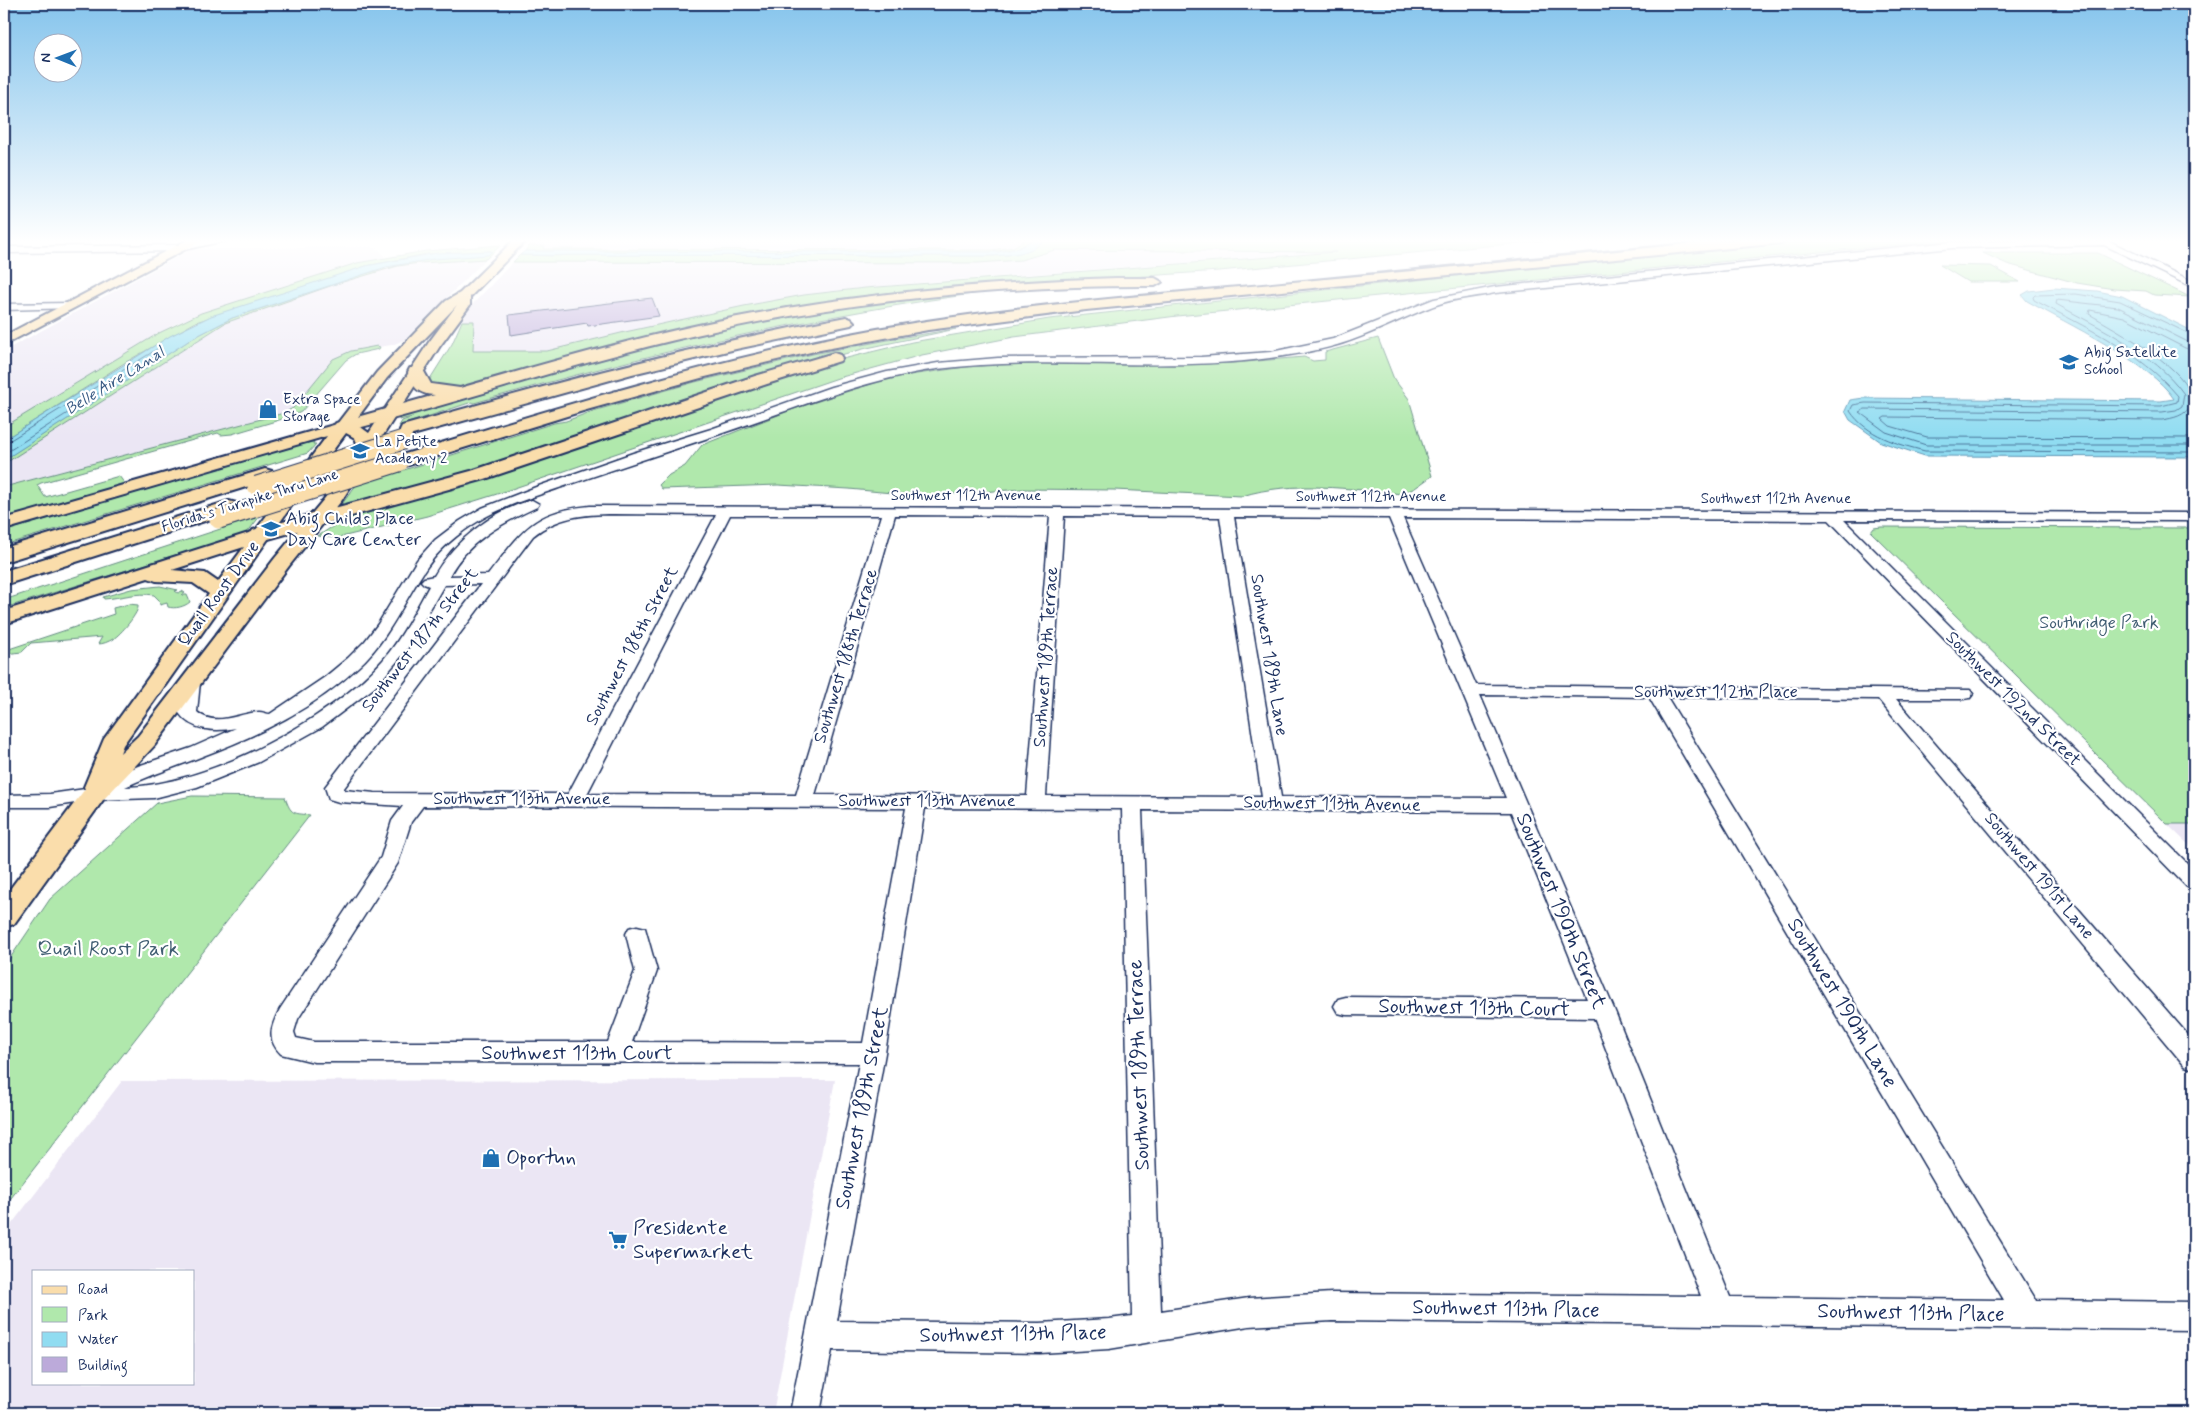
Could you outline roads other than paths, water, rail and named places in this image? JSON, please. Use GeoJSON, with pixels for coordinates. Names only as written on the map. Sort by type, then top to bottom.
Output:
{"type":"FeatureCollection","features":[{"type":"Feature","properties":{"kind":"highway"},"geometry":{"type":"LineString","coordinates":[[342,427],[477,388],[674,335],[835,305]]}},
{"type":"Feature","properties":{"kind":"highway"},"geometry":{"type":"LineString","coordinates":[[911,311],[954,305]]}},
{"type":"Feature","properties":{"kind":"highway"},"geometry":{"type":"LineString","coordinates":[[4,588],[224,513],[404,446],[591,403],[729,365],[870,335],[987,317],[1083,305]]}},
{"type":"Feature","properties":{"kind":"highway"},"geometry":{"type":"LineString","coordinates":[[261,536],[318,518],[334,516],[463,480],[760,380],[892,344],[1011,322],[1163,305]]}},
{"type":"Feature","properties":{"kind":"highway","name":"Florida's Turnpike Thru Lane"},"geometry":{"type":"LineString","coordinates":[[4,564],[261,480],[404,446],[696,353],[858,320]]}},
{"type":"Feature","properties":{"kind":"highway"},"geometry":{"type":"LineString","coordinates":[[416,372],[421,385],[426,389],[446,391],[477,388]]}},
{"type":"Feature","properties":{"kind":"highway"},"geometry":{"type":"LineString","coordinates":[[4,554],[261,480]]}},
{"type":"Feature","properties":{"kind":"highway"},"geometry":{"type":"LineString","coordinates":[[291,494],[295,508],[318,518]]}},
{"type":"Feature","properties":{"kind":"highway","name":"Florida's Turnpike Thru Lane"},"geometry":{"type":"LineString","coordinates":[[4,578],[224,513]]}},
{"type":"Feature","properties":{"kind":"main road","name":"Quail Roost Drive"},"geometry":{"type":"LineString","coordinates":[[94,794],[112,744],[291,494],[396,359],[449,305]]}},
{"type":"Feature","properties":{"kind":"main road","name":"Quail Roost Drive"},"geometry":{"type":"LineString","coordinates":[[4,917],[94,794],[146,741],[223,638],[336,496],[392,413],[416,372],[464,305]]}},
{"type":"Feature","properties":{"kind":"main road"},"geometry":{"type":"LineString","coordinates":[[4,341],[69,306]]}},
{"type":"Feature","properties":{"kind":"main road"},"geometry":{"type":"LineString","coordinates":[[276,446],[318,428],[365,397]]}},
{"type":"Feature","properties":{"kind":"main road"},"geometry":{"type":"LineString","coordinates":[[4,525],[342,427],[360,432],[364,436],[368,449]]}},
{"type":"Feature","properties":{"kind":"main road"},"geometry":{"type":"LineString","coordinates":[[4,618],[261,536]]}},
{"type":"Feature","properties":{"kind":"main road"},"geometry":{"type":"LineString","coordinates":[[128,577],[190,575],[207,581],[220,592]]}},
{"type":"Feature","properties":{"kind":"main road"},"geometry":{"type":"LineString","coordinates":[[206,612],[223,614],[223,638]]}},
{"type":"Feature","properties":{"kind":"street"},"geometry":{"type":"LineString","coordinates":[[94,794],[145,770],[239,735],[276,718],[306,698],[354,662],[371,644],[385,626],[409,583],[427,557],[453,532],[487,512],[517,498],[638,456],[715,432],[844,386],[920,369],[1016,360],[1189,360],[1271,355],[1336,342],[1426,305]]}},
{"type":"Feature","properties":{"kind":"street"},"geometry":{"type":"LineString","coordinates":[[4,307],[69,306]]}},
{"type":"Feature","properties":{"kind":"street"},"geometry":{"type":"LineString","coordinates":[[4,801],[47,801],[94,794],[128,794],[163,790],[243,762],[313,725],[368,684],[388,665],[403,645],[451,559],[475,536],[501,519],[531,504],[648,461],[715,432]]}},
{"type":"Feature","properties":{"kind":"street"},"geometry":{"type":"LineString","coordinates":[[517,498],[531,504]]}},
{"type":"Feature","properties":{"kind":"street","name":"Southwest 112th Avenue"},"geometry":{"type":"LineString","coordinates":[[549,518],[568,513],[600,510],[2194,517]]}},
{"type":"Feature","properties":{"kind":"street","name":"Southwest 188th Street"},"geometry":{"type":"LineString","coordinates":[[574,800],[725,511]]}},
{"type":"Feature","properties":{"kind":"street","name":"Southwest 188th Terrace"},"geometry":{"type":"LineString","coordinates":[[804,801],[889,512]]}},
{"type":"Feature","properties":{"kind":"street","name":"Southwest 189th Terrace"},"geometry":{"type":"LineString","coordinates":[[1036,802],[1057,512]]}},
{"type":"Feature","properties":{"kind":"street","name":"Southwest 189th Lane"},"geometry":{"type":"LineString","coordinates":[[1226,513],[1273,804]]}},
{"type":"Feature","properties":{"kind":"street","name":"Southwest 190th Street"},"geometry":{"type":"LineString","coordinates":[[1394,513],[1602,1009],[1721,1311]]}},
{"type":"Feature","properties":{"kind":"street","name":"Southwest 192nd Street"},"geometry":{"type":"LineString","coordinates":[[1832,516],[2194,882]]}},
{"type":"Feature","properties":{"kind":"street","name":"Southwest 187th Street"},"geometry":{"type":"LineString","coordinates":[[336,794],[334,787],[337,780],[528,532],[549,518]]}},
{"type":"Feature","properties":{"kind":"street"},"geometry":{"type":"LineString","coordinates":[[453,532],[475,536]]}},
{"type":"Feature","properties":{"kind":"street"},"geometry":{"type":"LineString","coordinates":[[409,583],[492,579]]}},
{"type":"Feature","properties":{"kind":"street"},"geometry":{"type":"LineString","coordinates":[[191,682],[188,713],[193,718],[212,724],[243,722],[265,716],[306,698]]}},
{"type":"Feature","properties":{"kind":"street","name":"Southwest 112th Place"},"geometry":{"type":"LineString","coordinates":[[1468,690],[1964,694]]}},
{"type":"Feature","properties":{"kind":"street","name":"Southwest 190th Lane"},"geometry":{"type":"LineString","coordinates":[[1655,692],[2030,1315]]}},
{"type":"Feature","properties":{"kind":"street","name":"Southwest 191st Lane"},"geometry":{"type":"LineString","coordinates":[[1883,694],[2194,1059]]}},
{"type":"Feature","properties":{"kind":"street","name":"Southwest 113th Avenue"},"geometry":{"type":"LineString","coordinates":[[336,794],[355,798],[418,799],[1518,805]]}},
{"type":"Feature","properties":{"kind":"street","name":"Southwest 113th Court"},"geometry":{"type":"LineString","coordinates":[[418,799],[402,821],[386,866],[288,1016],[282,1032],[283,1041],[290,1047],[314,1052],[873,1054]]}},
{"type":"Feature","properties":{"kind":"street","name":"Southwest 189th Street"},"geometry":{"type":"LineString","coordinates":[[805,1413],[873,1054],[917,801]]}},
{"type":"Feature","properties":{"kind":"street","name":"Southwest 189th Terrace"},"geometry":{"type":"LineString","coordinates":[[1132,803],[1147,1327]]}},
{"type":"Feature","properties":{"kind":"street"},"geometry":{"type":"LineString","coordinates":[[616,1054],[646,971],[637,934]]}},
{"type":"Feature","properties":{"kind":"street","name":"Southwest 113th Court"},"geometry":{"type":"LineString","coordinates":[[1346,1006],[1602,1009]]}},
{"type":"Feature","properties":{"kind":"street","name":"Southwest 113th Place"},"geometry":{"type":"LineString","coordinates":[[819,1335],[1040,1338],[1109,1334],[1249,1312],[1290,1308],[2194,1316]]}},
{"type":"Feature","properties":{"kind":"water","name":"Belle Aire Canal"},"geometry":{"type":"Polygon","coordinates":[[[245,305],[271,305],[232,318],[193,338],[4,460],[5,439],[170,336],[211,316],[245,305]]]}},
{"type":"Feature","properties":{"kind":"water"},"geometry":{"type":"Polygon","coordinates":[[[2035,305],[2140,305],[2194,332],[2194,457],[1925,456],[1881,442],[1850,420],[1845,411],[1850,400],[1864,398],[2161,401],[2174,399],[2163,385],[2147,372],[2085,332],[2035,305]]]}},
{"type":"Feature","properties":{"kind":"place","name":"Abig Satellite School"},"geometry":{"type":"Point","coordinates":[2069,362]}},
{"type":"Feature","properties":{"kind":"place","name":"Extra Space Storage"},"geometry":{"type":"Point","coordinates":[268,409]}},
{"type":"Feature","properties":{"kind":"place","name":"La Petite Academy 2"},"geometry":{"type":"Point","coordinates":[360,451]}},
{"type":"Feature","properties":{"kind":"place","name":"Abig Childs Place Day Care Center"},"geometry":{"type":"Point","coordinates":[271,529]}},
{"type":"Feature","properties":{"kind":"place","name":"Oportun"},"geometry":{"type":"Point","coordinates":[491,1158]}},
{"type":"Feature","properties":{"kind":"place","name":"Presidente Supermarket"},"geometry":{"type":"Point","coordinates":[618,1240]}},
{"type":"Feature","properties":{"kind":"park label","name":"Southridge Park"},"geometry":{"type":"Point","coordinates":[2099,623]}},
{"type":"Feature","properties":{"kind":"park label","name":"Quail Roost Park"},"geometry":{"type":"Point","coordinates":[108,949]}}]}
